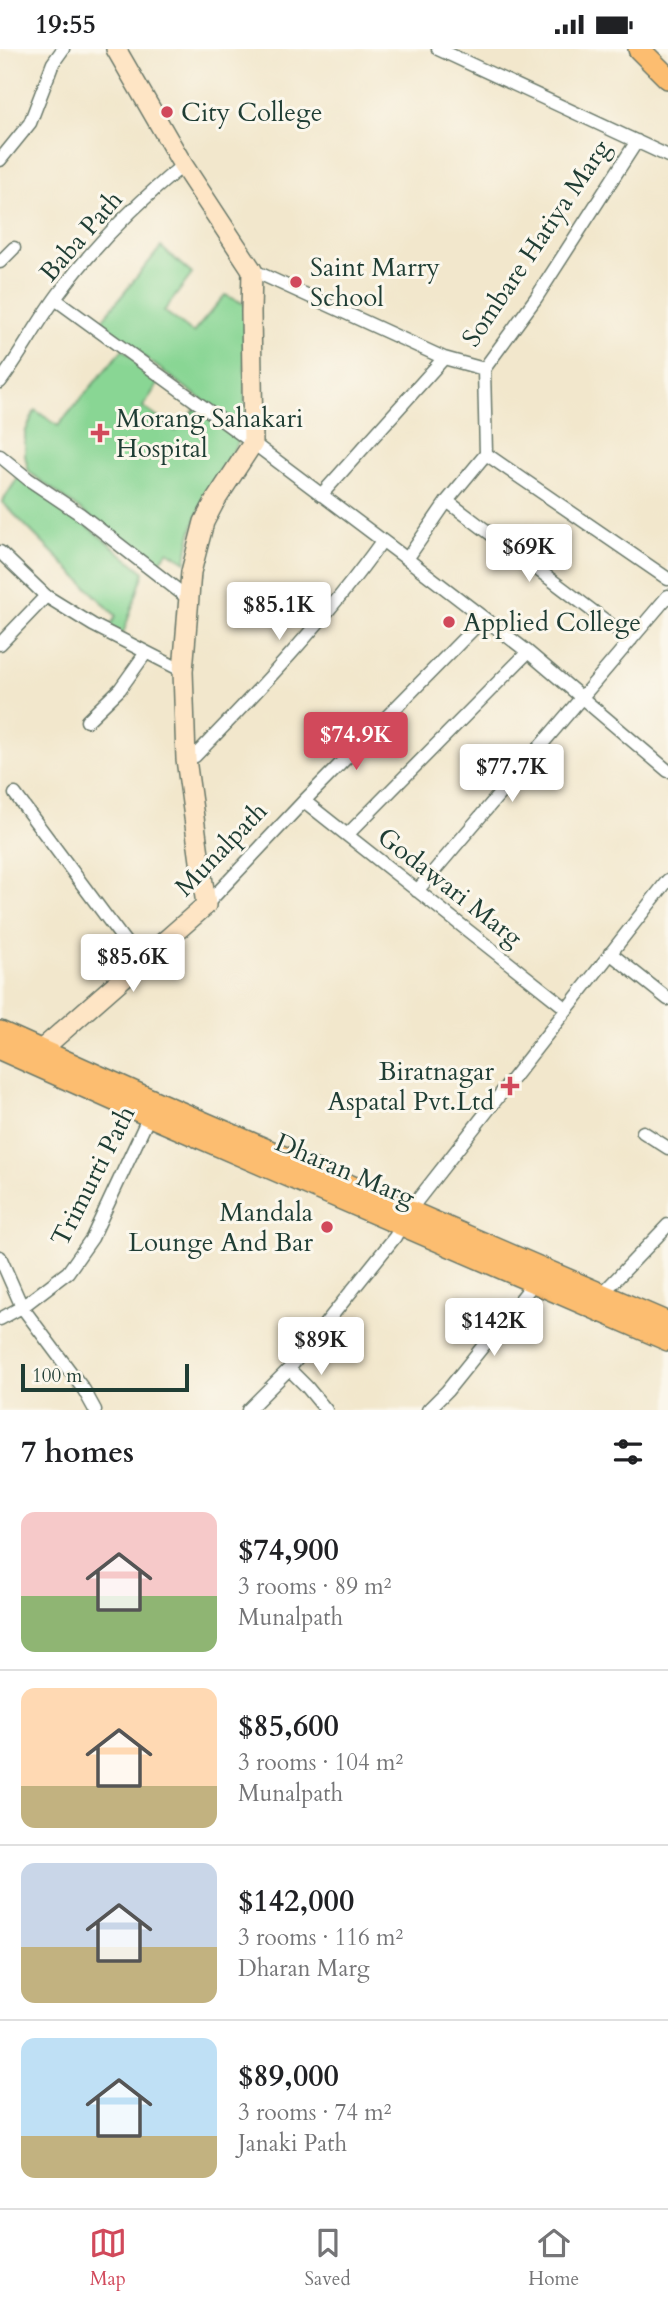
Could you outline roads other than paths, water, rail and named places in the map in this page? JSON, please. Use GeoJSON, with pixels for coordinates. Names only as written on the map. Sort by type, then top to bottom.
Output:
{"type":"FeatureCollection","features":[{"type":"Feature","properties":{"kind":"main road"},"geometry":{"type":"LineString","coordinates":[[639,49],[668,78]]}},
{"type":"Feature","properties":{"kind":"main road","name":"Dharan Marg"},"geometry":{"type":"LineString","coordinates":[[0,1031],[37,1056],[153,1109],[405,1218],[668,1323]]}},
{"type":"Feature","properties":{"kind":"main road","name":"Dharan Marg"},"geometry":{"type":"LineString","coordinates":[[0,1049],[37,1056]]}},
{"type":"Feature","properties":{"kind":"main road","name":"Dharan Marg"},"geometry":{"type":"LineString","coordinates":[[405,1218],[534,1283],[668,1340]]}},
{"type":"Feature","properties":{"kind":"street"},"geometry":{"type":"LineString","coordinates":[[0,160],[30,123],[53,63],[64,49]]}},
{"type":"Feature","properties":{"kind":"street"},"geometry":{"type":"LineString","coordinates":[[116,49],[183,165],[252,270],[253,443],[204,522],[191,572],[183,671],[186,759],[206,905]]}},
{"type":"Feature","properties":{"kind":"street"},"geometry":{"type":"LineString","coordinates":[[438,49],[668,156]]}},
{"type":"Feature","properties":{"kind":"street","name":"Sombare Hatiya Marg"},"geometry":{"type":"LineString","coordinates":[[252,270],[444,358],[484,369],[536,297],[637,141]]}},
{"type":"Feature","properties":{"kind":"street","name":"Baba Path"},"geometry":{"type":"LineString","coordinates":[[0,382],[55,299],[108,236],[152,190],[183,165]]}},
{"type":"Feature","properties":{"kind":"street"},"geometry":{"type":"LineString","coordinates":[[0,262],[13,248]]}},
{"type":"Feature","properties":{"kind":"street"},"geometry":{"type":"LineString","coordinates":[[55,299],[253,443],[484,618],[668,771]]}},
{"type":"Feature","properties":{"kind":"street"},"geometry":{"type":"LineString","coordinates":[[321,495],[444,358]]}},
{"type":"Feature","properties":{"kind":"street"},"geometry":{"type":"LineString","coordinates":[[407,559],[447,501],[486,454],[484,369]]}},
{"type":"Feature","properties":{"kind":"street"},"geometry":{"type":"LineString","coordinates":[[486,454],[668,579]]}},
{"type":"Feature","properties":{"kind":"street"},"geometry":{"type":"LineString","coordinates":[[0,456],[189,599]]}},
{"type":"Feature","properties":{"kind":"street"},"geometry":{"type":"LineString","coordinates":[[447,501],[631,640]]}},
{"type":"Feature","properties":{"kind":"street"},"geometry":{"type":"LineString","coordinates":[[186,759],[195,756],[273,675],[354,581],[382,541]]}},
{"type":"Feature","properties":{"kind":"street"},"geometry":{"type":"LineString","coordinates":[[0,552],[46,596],[145,654],[183,671]]}},
{"type":"Feature","properties":{"kind":"street"},"geometry":{"type":"LineString","coordinates":[[0,644],[46,596]]}},
{"type":"Feature","properties":{"kind":"street"},"geometry":{"type":"LineString","coordinates":[[418,891],[668,596]]}},
{"type":"Feature","properties":{"kind":"street","name":"Munalpath"},"geometry":{"type":"LineString","coordinates":[[37,1056],[139,962],[206,905],[484,618]]}},
{"type":"Feature","properties":{"kind":"street"},"geometry":{"type":"LineString","coordinates":[[347,835],[528,652]]}},
{"type":"Feature","properties":{"kind":"street"},"geometry":{"type":"LineString","coordinates":[[87,721],[120,689],[145,654]]}},
{"type":"Feature","properties":{"kind":"street"},"geometry":{"type":"LineString","coordinates":[[15,794],[139,962]]}},
{"type":"Feature","properties":{"kind":"street","name":"Godawari Marg"},"geometry":{"type":"LineString","coordinates":[[304,801],[567,1009]]}},
{"type":"Feature","properties":{"kind":"street"},"geometry":{"type":"LineString","coordinates":[[248,1410],[289,1369],[395,1237],[405,1218],[668,880]]}},
{"type":"Feature","properties":{"kind":"street"},"geometry":{"type":"LineString","coordinates":[[610,953],[668,999]]}},
{"type":"Feature","properties":{"kind":"street","name":"Trimurti Path"},"geometry":{"type":"LineString","coordinates":[[0,1319],[22,1307],[68,1272],[92,1238],[153,1109]]}},
{"type":"Feature","properties":{"kind":"street"},"geometry":{"type":"LineString","coordinates":[[643,1132],[668,1148]]}},
{"type":"Feature","properties":{"kind":"street"},"geometry":{"type":"LineString","coordinates":[[601,1295],[668,1225]]}},
{"type":"Feature","properties":{"kind":"street"},"geometry":{"type":"LineString","coordinates":[[0,1257],[22,1307],[84,1390],[95,1410]]}},
{"type":"Feature","properties":{"kind":"street"},"geometry":{"type":"LineString","coordinates":[[428,1410],[447,1391],[534,1283]]}},
{"type":"Feature","properties":{"kind":"street"},"geometry":{"type":"LineString","coordinates":[[289,1369],[326,1410]]}},
{"type":"Feature","properties":{"kind":"place","name":"City College"},"geometry":{"type":"Point","coordinates":[167,112]}},
{"type":"Feature","properties":{"kind":"place","name":"Saint Marry School"},"geometry":{"type":"Point","coordinates":[296,282]}},
{"type":"Feature","properties":{"kind":"place","name":"Morang Sahakari Hospital"},"geometry":{"type":"Point","coordinates":[100,433]}},
{"type":"Feature","properties":{"kind":"place","name":"Applied College"},"geometry":{"type":"Point","coordinates":[449,622]}},
{"type":"Feature","properties":{"kind":"place","name":"Biratnagar Aspatal Pvt.Ltd"},"geometry":{"type":"Point","coordinates":[510,1086]}},
{"type":"Feature","properties":{"kind":"place","name":"Mandala Lounge And Bar"},"geometry":{"type":"Point","coordinates":[327,1227]}}]}
